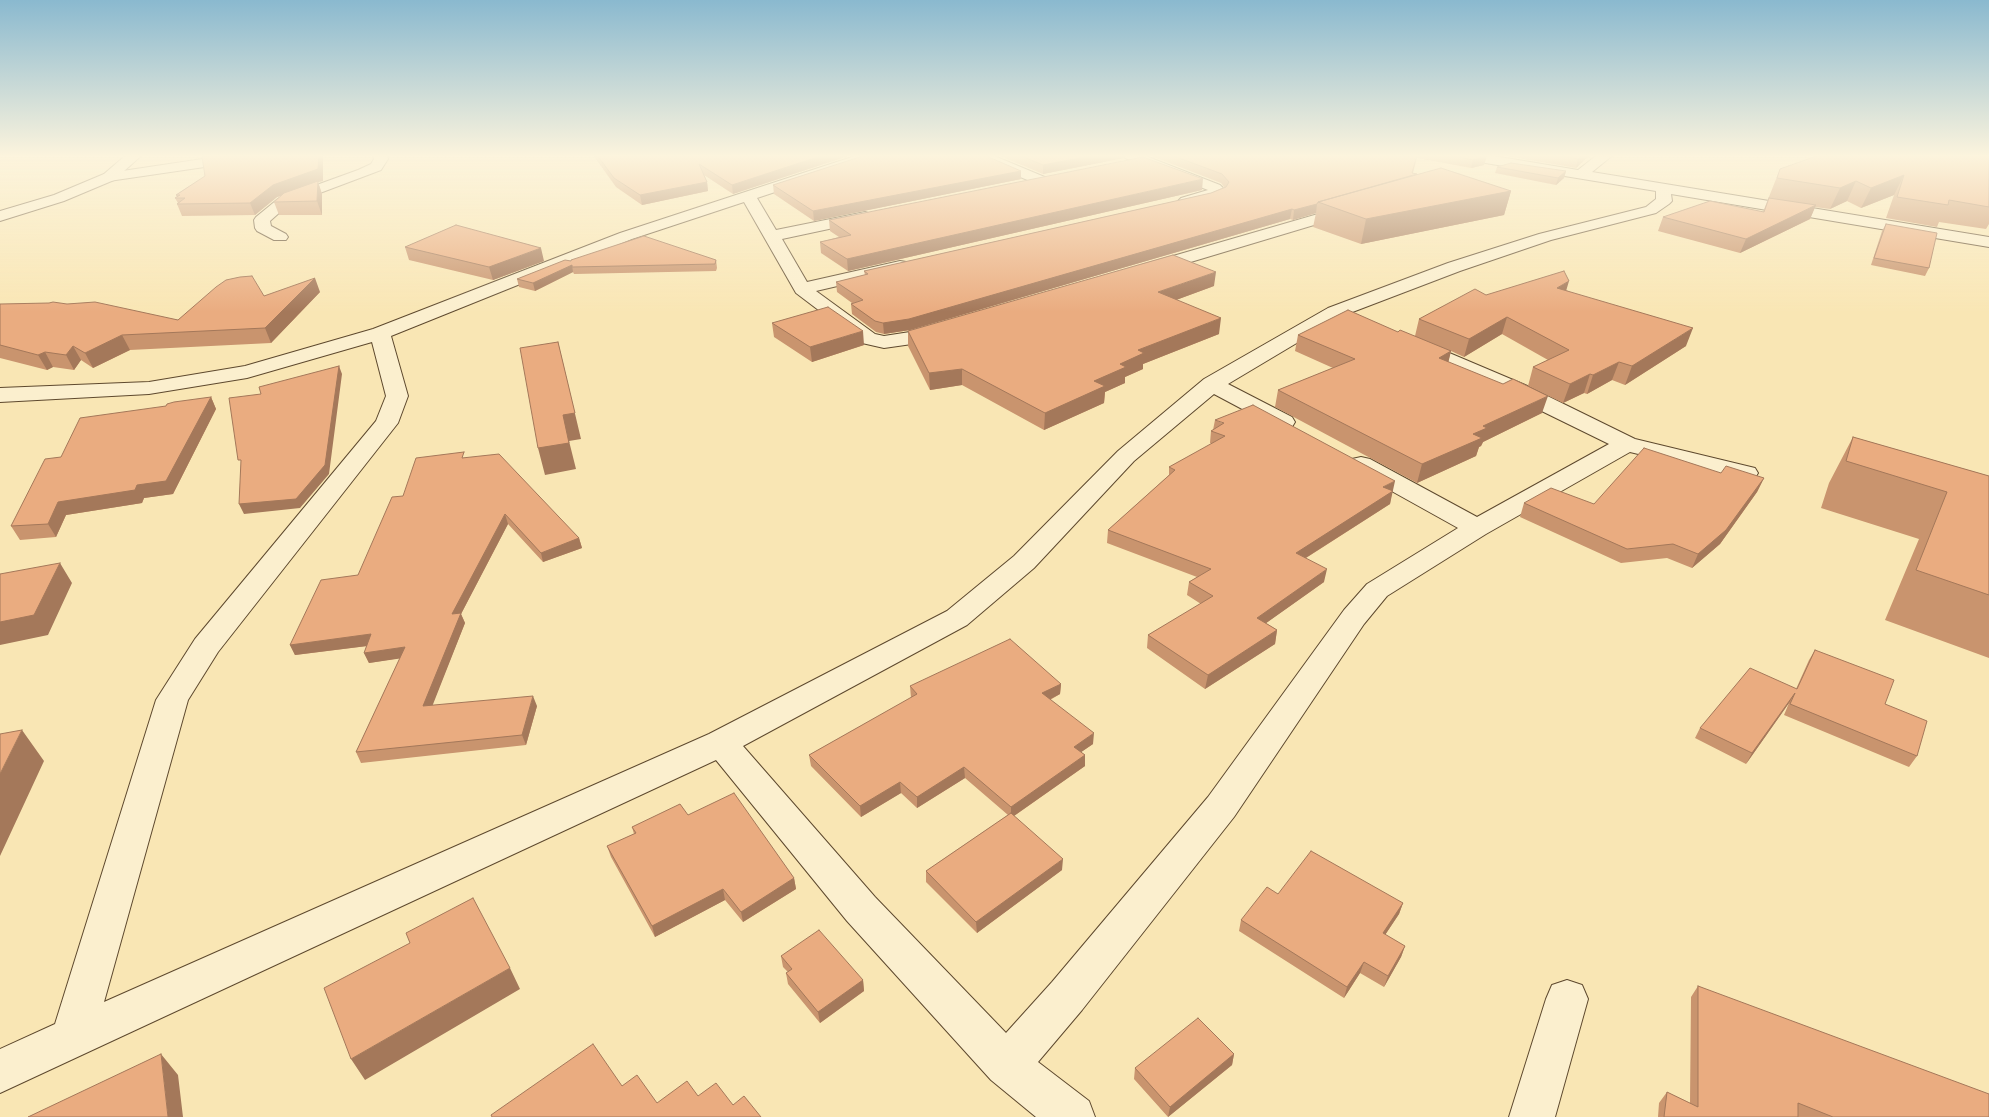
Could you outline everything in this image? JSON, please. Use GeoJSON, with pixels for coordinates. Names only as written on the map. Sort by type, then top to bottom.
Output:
{"type":"FeatureCollection","features":[{"type":"Feature","properties":{"kind":"street"},"geometry":{"type":"LineString","coordinates":[[0,216],[29,207]]}},
{"type":"Feature","properties":{"kind":"street"},"geometry":{"type":"LineString","coordinates":[[277,207],[262,220],[263,228],[280,236]]}},
{"type":"Feature","properties":{"kind":"street"},"geometry":{"type":"LineString","coordinates":[[0,394],[149,388],[247,372],[380,333],[626,236],[714,207]]}},
{"type":"Feature","properties":{"kind":"street"},"geometry":{"type":"LineString","coordinates":[[755,207],[802,289],[869,339],[884,342],[912,338],[960,324]]}},
{"type":"Feature","properties":{"kind":"street"},"geometry":{"type":"LineString","coordinates":[[1133,274],[1359,207]]}},
{"type":"Feature","properties":{"kind":"street"},"geometry":{"type":"LineString","coordinates":[[0,1071],[721,743],[957,618],[1024,562],[1126,456],[1212,384],[1335,312],[1454,267],[1545,237],[1651,210],[1655,207]]}},
{"type":"Feature","properties":{"kind":"street"},"geometry":{"type":"LineString","coordinates":[[1778,207],[1989,242]]}},
{"type":"Feature","properties":{"kind":"street"},"geometry":{"type":"LineString","coordinates":[[773,236],[877,214]]}},
{"type":"Feature","properties":{"kind":"street"},"geometry":{"type":"LineString","coordinates":[[802,289],[919,262]]}},
{"type":"Feature","properties":{"kind":"street"},"geometry":{"type":"LineString","coordinates":[[1335,312],[1361,323]]}},
{"type":"Feature","properties":{"kind":"street"},"geometry":{"type":"LineString","coordinates":[[72,1039],[172,700],[206,646],[387,423],[397,396],[380,333]]}},
{"type":"Feature","properties":{"kind":"street"},"geometry":{"type":"LineString","coordinates":[[1396,338],[1474,370],[1627,444],[1746,473]]}},
{"type":"Feature","properties":{"kind":"street"},"geometry":{"type":"LineString","coordinates":[[1212,384],[1306,435]]}},
{"type":"Feature","properties":{"kind":"street"},"geometry":{"type":"LineString","coordinates":[[1007,1066],[1068,996],[1221,807],[1354,617],[1377,590],[1477,528],[1627,444]]}},
{"type":"Feature","properties":{"kind":"street"},"geometry":{"type":"LineString","coordinates":[[1340,453],[1477,528]]}},
{"type":"Feature","properties":{"kind":"street"},"geometry":{"type":"LineString","coordinates":[[721,743],[860,909],[1007,1066],[1072,1117]]}},
{"type":"Feature","properties":{"kind":"street"},"geometry":{"type":"LineString","coordinates":[[1532,1117],[1567,999]]}},
{"type":"Feature","properties":{"kind":"building"},"geometry":{"type":"Polygon","coordinates":[[[807,207],[833,207],[813,211],[807,207]]]}},
{"type":"Feature","properties":{"kind":"building"},"geometry":{"type":"Polygon","coordinates":[[[893,207],[1078,207],[847,259],[820,242],[851,235],[829,220],[893,207]]]}},
{"type":"Feature","properties":{"kind":"building"},"geometry":{"type":"Polygon","coordinates":[[[1148,207],[1305,207],[1292,209],[909,319],[883,323],[875,321],[851,304],[863,300],[836,282],[868,274],[864,271],[1148,207]]]}},
{"type":"Feature","properties":{"kind":"building"},"geometry":{"type":"Polygon","coordinates":[[[1332,207],[1427,207],[1366,219],[1332,207]]]}},
{"type":"Feature","properties":{"kind":"building"},"geometry":{"type":"Polygon","coordinates":[[[1692,207],[1740,207],[1764,212],[1766,207],[1812,207],[1746,239],[1663,217],[1692,207]]]}},
{"type":"Feature","properties":{"kind":"building"},"geometry":{"type":"Polygon","coordinates":[[[1886,224],[1937,233],[1929,268],[1874,258],[1886,224]]]}},
{"type":"Feature","properties":{"kind":"building"},"geometry":{"type":"Polygon","coordinates":[[[456,225],[541,248],[489,267],[405,247],[456,225]]]}},
{"type":"Feature","properties":{"kind":"building"},"geometry":{"type":"Polygon","coordinates":[[[644,236],[716,260],[715,264],[572,267],[572,265],[533,283],[517,279],[565,260],[571,261],[644,236]]]}},
{"type":"Feature","properties":{"kind":"building"},"geometry":{"type":"Polygon","coordinates":[[[1173,255],[1216,272],[1158,292],[1221,318],[1138,350],[1144,353],[1120,364],[1126,367],[1094,381],[1105,386],[1045,413],[962,369],[929,373],[908,331],[1173,255]]]}},
{"type":"Feature","properties":{"kind":"building"},"geometry":{"type":"Polygon","coordinates":[[[1564,271],[1569,281],[1557,288],[1693,328],[1632,366],[1619,362],[1570,384],[1533,367],[1569,350],[1507,317],[1469,339],[1419,319],[1475,289],[1486,295],[1564,271]]]}},
{"type":"Feature","properties":{"kind":"building"},"geometry":{"type":"Polygon","coordinates":[[[252,276],[264,296],[315,278],[265,328],[122,335],[85,353],[73,346],[66,355],[45,352],[38,355],[0,345],[0,304],[95,302],[178,320],[226,280],[252,276]]]}},
{"type":"Feature","properties":{"kind":"building"},"geometry":{"type":"Polygon","coordinates":[[[828,307],[863,331],[810,347],[772,323],[828,307]]]}},
{"type":"Feature","properties":{"kind":"building"},"geometry":{"type":"Polygon","coordinates":[[[1348,310],[1398,332],[1400,330],[1451,351],[1439,358],[1503,384],[1513,379],[1548,396],[1483,426],[1487,428],[1473,434],[1482,438],[1422,464],[1278,390],[1355,359],[1298,335],[1348,310]]]}},
{"type":"Feature","properties":{"kind":"building"},"geometry":{"type":"Polygon","coordinates":[[[558,342],[575,413],[563,415],[569,443],[538,448],[520,348],[558,342]]]}},
{"type":"Feature","properties":{"kind":"building"},"geometry":{"type":"Polygon","coordinates":[[[339,366],[325,465],[296,499],[239,504],[241,460],[238,460],[229,398],[261,394],[259,387],[339,366]]]}},
{"type":"Feature","properties":{"kind":"building"},"geometry":{"type":"Polygon","coordinates":[[[211,397],[166,481],[137,485],[135,490],[58,502],[48,524],[11,526],[45,459],[61,457],[80,418],[166,406],[174,402],[211,397]]]}},
{"type":"Feature","properties":{"kind":"building"},"geometry":{"type":"Polygon","coordinates":[[[1253,405],[1395,481],[1383,487],[1393,491],[1296,553],[1327,569],[1257,618],[1277,630],[1208,675],[1148,635],[1213,596],[1189,582],[1211,569],[1108,530],[1175,470],[1169,467],[1225,436],[1211,431],[1224,423],[1215,420],[1253,405]]]}},
{"type":"Feature","properties":{"kind":"building"},"geometry":{"type":"Polygon","coordinates":[[[1853,437],[1989,476],[1989,595],[1916,570],[1947,492],[1846,461],[1853,437]]]}},
{"type":"Feature","properties":{"kind":"building"},"geometry":{"type":"Polygon","coordinates":[[[1644,448],[1721,473],[1726,466],[1764,478],[1726,530],[1698,554],[1673,544],[1627,549],[1524,503],[1551,488],[1594,504],[1644,448]]]}},
{"type":"Feature","properties":{"kind":"building"},"geometry":{"type":"Polygon","coordinates":[[[464,452],[462,458],[499,454],[579,538],[541,553],[505,514],[452,614],[461,613],[423,706],[533,696],[522,735],[356,752],[405,647],[364,653],[371,634],[290,645],[321,580],[358,575],[392,497],[403,496],[416,458],[464,452]]]}},
{"type":"Feature","properties":{"kind":"building"},"geometry":{"type":"Polygon","coordinates":[[[60,563],[34,615],[0,622],[0,574],[60,563]]]}},
{"type":"Feature","properties":{"kind":"building"},"geometry":{"type":"Polygon","coordinates":[[[1010,639],[1061,684],[1042,693],[1094,733],[1074,747],[1085,755],[1011,807],[964,767],[917,797],[900,782],[860,806],[809,755],[917,694],[910,686],[1010,639]]]}},
{"type":"Feature","properties":{"kind":"building"},"geometry":{"type":"Polygon","coordinates":[[[1815,650],[1894,680],[1885,704],[1927,721],[1917,756],[1790,704],[1795,693],[1752,753],[1700,728],[1750,668],[1797,689],[1815,650]]]}},
{"type":"Feature","properties":{"kind":"building"},"geometry":{"type":"Polygon","coordinates":[[[22,730],[0,774],[0,734],[22,730]]]}},
{"type":"Feature","properties":{"kind":"building"},"geometry":{"type":"Polygon","coordinates":[[[734,793],[794,878],[741,912],[723,889],[652,926],[607,846],[636,833],[632,827],[680,804],[688,815],[734,793]]]}},
{"type":"Feature","properties":{"kind":"building"},"geometry":{"type":"Polygon","coordinates":[[[1011,813],[1063,859],[976,922],[926,871],[1011,813]]]}},
{"type":"Feature","properties":{"kind":"building"},"geometry":{"type":"Polygon","coordinates":[[[1311,851],[1403,903],[1383,933],[1405,946],[1388,976],[1364,962],[1347,987],[1241,920],[1267,887],[1278,894],[1311,851]]]}},
{"type":"Feature","properties":{"kind":"building"},"geometry":{"type":"Polygon","coordinates":[[[473,898],[510,968],[351,1059],[324,988],[410,943],[406,933],[473,898]]]}},
{"type":"Feature","properties":{"kind":"building"},"geometry":{"type":"Polygon","coordinates":[[[819,930],[863,980],[818,1012],[786,973],[792,969],[781,956],[819,930]]]}},
{"type":"Feature","properties":{"kind":"building"},"geometry":{"type":"Polygon","coordinates":[[[1698,986],[1989,1094],[1989,1117],[1833,1117],[1798,1103],[1798,1117],[1664,1117],[1667,1092],[1698,1107],[1698,986]]]}},
{"type":"Feature","properties":{"kind":"building"},"geometry":{"type":"Polygon","coordinates":[[[1198,1018],[1234,1054],[1170,1107],[1135,1068],[1198,1018]]]}},
{"type":"Feature","properties":{"kind":"building"},"geometry":{"type":"Polygon","coordinates":[[[593,1044],[622,1086],[637,1075],[657,1103],[687,1081],[698,1096],[716,1083],[733,1105],[744,1096],[761,1117],[492,1117],[491,1115],[593,1044]]]}},
{"type":"Feature","properties":{"kind":"building"},"geometry":{"type":"Polygon","coordinates":[[[161,1054],[168,1117],[28,1117],[161,1054]]]}}]}
